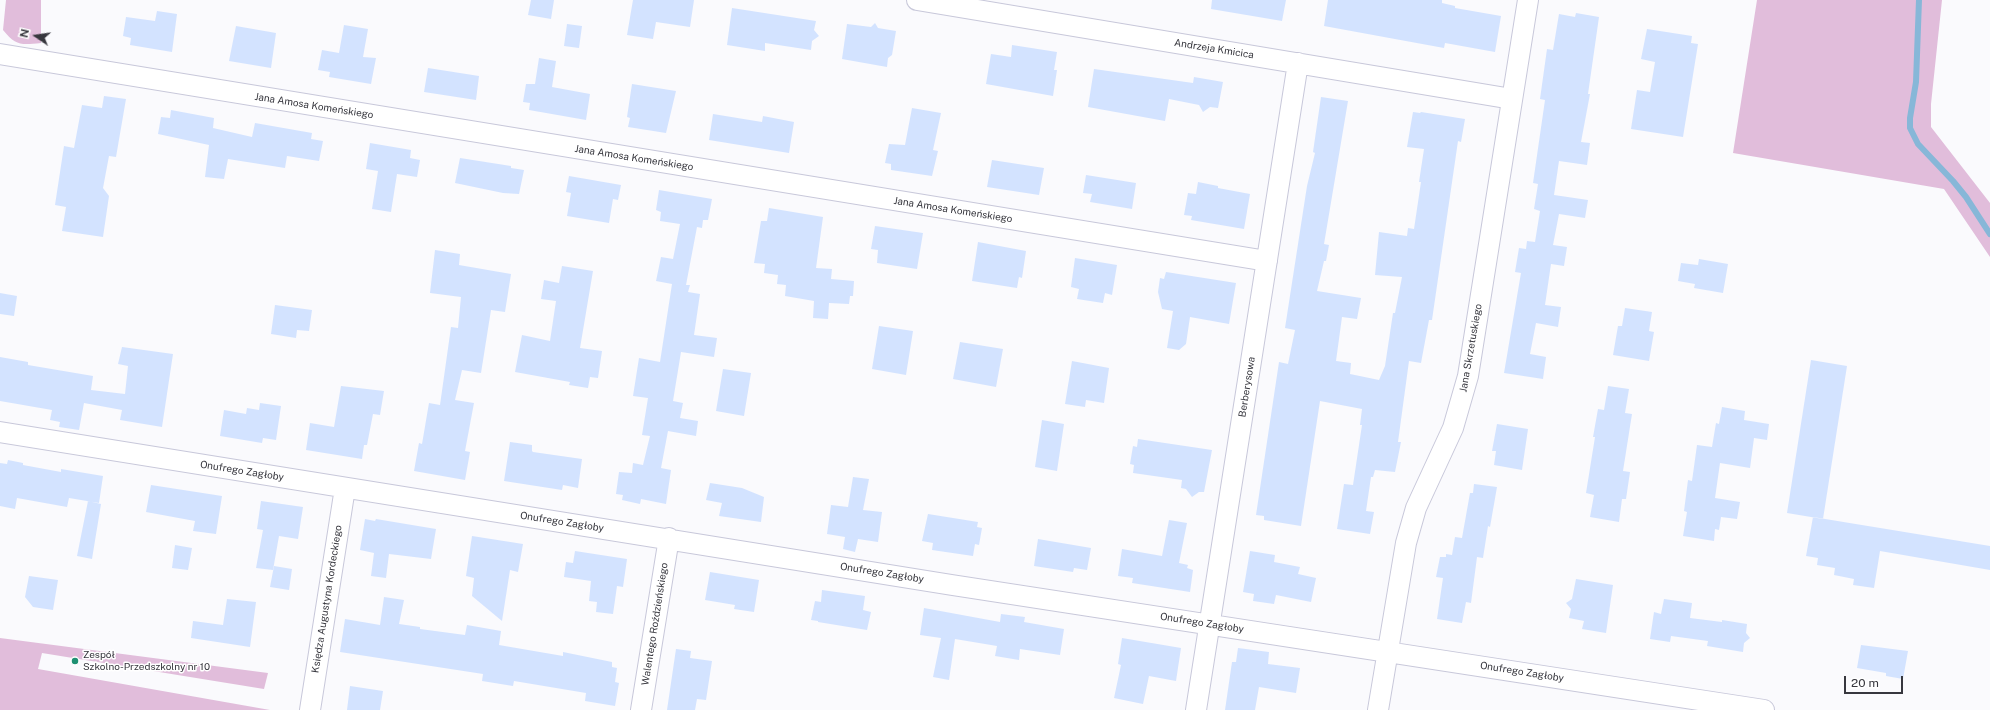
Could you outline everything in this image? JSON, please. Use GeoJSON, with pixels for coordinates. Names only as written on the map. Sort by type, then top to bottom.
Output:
{"type":"FeatureCollection","features":[{"type":"Feature","properties":{"kind":"street","name":"Andrzeja Kmicica"},"geometry":{"type":"LineString","coordinates":[[917,0],[1512,99]]}},
{"type":"Feature","properties":{"kind":"street","name":"Jana Skrzetuskiego"},"geometry":{"type":"LineString","coordinates":[[1378,710],[1406,543],[1414,515],[1453,428],[1468,376],[1528,0]]}},
{"type":"Feature","properties":{"kind":"street","name":"Jana Amosa Komeńskiego"},"geometry":{"type":"LineString","coordinates":[[0,54],[1267,261]]}},
{"type":"Feature","properties":{"kind":"street","name":"Berberysowa"},"geometry":{"type":"LineString","coordinates":[[1196,710],[1298,63]]}},
{"type":"Feature","properties":{"kind":"street","name":"Onufrego Zagłoby"},"geometry":{"type":"LineString","coordinates":[[0,432],[1316,642],[1388,651],[1764,710]]}},
{"type":"Feature","properties":{"kind":"street","name":"Księdza Augustyna Kordeckiego"},"geometry":{"type":"LineString","coordinates":[[310,710],[345,488]]}},
{"type":"Feature","properties":{"kind":"street","name":"Walentego Roździeńskiego"},"geometry":{"type":"LineString","coordinates":[[641,710],[669,538]]}},
{"type":"Feature","properties":{"kind":"shaded area"},"geometry":{"type":"Polygon","coordinates":[[[6,0],[41,0],[41,43],[24,44],[15,42],[3,30],[6,0]]]}},
{"type":"Feature","properties":{"kind":"shaded area"},"geometry":{"type":"Polygon","coordinates":[[[1757,0],[1942,0],[1931,104],[1931,127],[1990,203],[1990,257],[1944,189],[1733,153],[1757,0]]]}},
{"type":"Feature","properties":{"kind":"shaded area","name":"Zespół Szkolno-Przedszkolny nr 10"},"geometry":{"type":"Polygon","coordinates":[[[0,638],[268,673],[264,689],[42,653],[38,669],[270,710],[0,710],[0,638]]]}},
{"type":"Feature","properties":{"kind":"building"},"geometry":{"type":"Polygon","coordinates":[[[531,0],[554,0],[551,19],[528,15],[531,0]]]}},
{"type":"Feature","properties":{"kind":"building"},"geometry":{"type":"Polygon","coordinates":[[[633,0],[694,0],[690,27],[656,22],[653,39],[627,35],[633,0]]]}},
{"type":"Feature","properties":{"kind":"building"},"geometry":{"type":"Polygon","coordinates":[[[1212,0],[1286,0],[1282,21],[1211,9],[1212,0]]]}},
{"type":"Feature","properties":{"kind":"building"},"geometry":{"type":"Polygon","coordinates":[[[1328,0],[1442,0],[1442,3],[1455,6],[1455,8],[1501,16],[1495,52],[1445,43],[1444,48],[1324,26],[1328,0]]]}},
{"type":"Feature","properties":{"kind":"building"},"geometry":{"type":"Polygon","coordinates":[[[732,8],[816,21],[814,30],[819,36],[812,41],[811,50],[765,43],[765,51],[727,45],[732,8]]]}},
{"type":"Feature","properties":{"kind":"building"},"geometry":{"type":"Polygon","coordinates":[[[157,11],[177,14],[172,52],[130,45],[131,38],[123,36],[126,17],[155,21],[157,11]]]}},
{"type":"Feature","properties":{"kind":"building"},"geometry":{"type":"Polygon","coordinates":[[[1576,13],[1599,17],[1588,94],[1590,94],[1581,142],[1590,143],[1587,165],[1559,161],[1554,195],[1588,200],[1585,218],[1559,214],[1553,245],[1567,247],[1564,266],[1551,264],[1545,305],[1561,307],[1558,327],[1536,323],[1530,354],[1546,357],[1543,379],[1504,373],[1521,273],[1515,272],[1519,248],[1526,249],[1527,241],[1535,242],[1540,211],[1534,209],[1538,184],[1533,183],[1545,100],[1540,99],[1547,49],[1553,50],[1559,14],[1575,17],[1576,13]]]}},
{"type":"Feature","properties":{"kind":"building"},"geometry":{"type":"Polygon","coordinates":[[[875,23],[878,28],[896,31],[892,55],[888,58],[887,67],[842,59],[847,24],[871,27],[875,23]]]}},
{"type":"Feature","properties":{"kind":"building"},"geometry":{"type":"Polygon","coordinates":[[[567,24],[582,26],[579,48],[564,46],[567,24]]]}},
{"type":"Feature","properties":{"kind":"building"},"geometry":{"type":"Polygon","coordinates":[[[344,25],[368,29],[363,57],[376,58],[371,84],[329,77],[330,72],[318,70],[322,50],[339,53],[344,25]]]}},
{"type":"Feature","properties":{"kind":"building"},"geometry":{"type":"Polygon","coordinates":[[[236,26],[276,33],[271,68],[229,61],[236,26]]]}},
{"type":"Feature","properties":{"kind":"building"},"geometry":{"type":"Polygon","coordinates":[[[1647,29],[1692,36],[1691,43],[1698,44],[1683,137],[1631,129],[1637,90],[1650,92],[1655,62],[1641,59],[1647,29]]]}},
{"type":"Feature","properties":{"kind":"building"},"geometry":{"type":"Polygon","coordinates":[[[1012,45],[1057,52],[1054,70],[1057,70],[1053,96],[986,84],[991,54],[1011,57],[1012,45]]]}},
{"type":"Feature","properties":{"kind":"building"},"geometry":{"type":"Polygon","coordinates":[[[539,58],[556,61],[552,87],[590,94],[586,120],[529,110],[530,103],[523,102],[526,84],[535,84],[539,58]]]}},
{"type":"Feature","properties":{"kind":"building"},"geometry":{"type":"Polygon","coordinates":[[[428,68],[479,76],[476,100],[424,92],[428,68]]]}},
{"type":"Feature","properties":{"kind":"building"},"geometry":{"type":"Polygon","coordinates":[[[1094,69],[1193,83],[1194,77],[1223,82],[1218,108],[1210,107],[1203,112],[1199,105],[1169,99],[1165,121],[1088,107],[1094,69]]]}},
{"type":"Feature","properties":{"kind":"building"},"geometry":{"type":"Polygon","coordinates":[[[632,84],[676,91],[666,133],[628,127],[630,118],[627,117],[632,84]]]}},
{"type":"Feature","properties":{"kind":"building"},"geometry":{"type":"Polygon","coordinates":[[[104,96],[126,99],[116,157],[109,156],[103,188],[109,196],[103,237],[62,231],[66,207],[55,205],[64,146],[74,148],[82,105],[102,108],[104,96]]]}},
{"type":"Feature","properties":{"kind":"building"},"geometry":{"type":"Polygon","coordinates":[[[1321,97],[1348,101],[1324,244],[1329,245],[1317,291],[1361,298],[1357,319],[1342,317],[1336,361],[1351,363],[1350,374],[1379,380],[1385,366],[1393,313],[1395,313],[1402,277],[1375,275],[1379,232],[1407,236],[1408,228],[1414,229],[1424,149],[1407,147],[1413,112],[1465,119],[1461,142],[1458,141],[1432,320],[1429,320],[1421,363],[1409,361],[1398,442],[1401,442],[1395,472],[1375,470],[1373,477],[1371,477],[1366,511],[1374,512],[1370,534],[1337,529],[1344,484],[1353,485],[1362,425],[1360,425],[1362,409],[1320,401],[1301,526],[1264,520],[1264,516],[1256,515],[1279,362],[1288,364],[1295,330],[1285,328],[1307,186],[1315,153],[1313,152],[1321,97]]]}},
{"type":"Feature","properties":{"kind":"building"},"geometry":{"type":"Polygon","coordinates":[[[912,108],[941,113],[933,150],[938,151],[932,176],[891,170],[891,164],[885,163],[889,144],[905,145],[912,108]]]}},
{"type":"Feature","properties":{"kind":"building"},"geometry":{"type":"Polygon","coordinates":[[[171,110],[214,118],[213,128],[252,137],[255,123],[312,133],[311,139],[323,141],[319,161],[287,156],[285,168],[228,159],[224,179],[205,177],[209,145],[158,134],[161,117],[170,118],[171,110]]]}},
{"type":"Feature","properties":{"kind":"building"},"geometry":{"type":"Polygon","coordinates":[[[713,114],[762,122],[763,116],[794,122],[789,153],[709,140],[713,114]]]}},
{"type":"Feature","properties":{"kind":"building"},"geometry":{"type":"Polygon","coordinates":[[[370,143],[411,150],[410,158],[420,160],[417,177],[397,174],[391,212],[372,209],[378,171],[366,169],[370,143]]]}},
{"type":"Feature","properties":{"kind":"building"},"geometry":{"type":"Polygon","coordinates":[[[460,158],[511,166],[511,168],[524,170],[519,194],[503,193],[455,183],[460,158]]]}},
{"type":"Feature","properties":{"kind":"building"},"geometry":{"type":"Polygon","coordinates":[[[992,160],[1044,168],[1039,195],[987,187],[992,160]]]}},
{"type":"Feature","properties":{"kind":"building"},"geometry":{"type":"Polygon","coordinates":[[[1086,175],[1136,183],[1132,209],[1090,202],[1092,194],[1083,193],[1086,175]]]}},
{"type":"Feature","properties":{"kind":"building"},"geometry":{"type":"Polygon","coordinates":[[[569,176],[621,185],[618,200],[613,199],[609,223],[567,216],[571,193],[566,192],[569,176]]]}},
{"type":"Feature","properties":{"kind":"building"},"geometry":{"type":"Polygon","coordinates":[[[1198,182],[1218,186],[1218,188],[1250,194],[1244,229],[1191,220],[1192,216],[1184,215],[1188,193],[1196,194],[1198,182]]]}},
{"type":"Feature","properties":{"kind":"building"},"geometry":{"type":"Polygon","coordinates":[[[659,190],[712,199],[708,220],[703,220],[702,228],[697,227],[686,285],[690,285],[688,292],[700,294],[694,335],[717,338],[714,357],[681,352],[673,401],[683,403],[680,418],[698,421],[696,436],[668,431],[661,468],[671,470],[666,504],[641,499],[640,504],[622,500],[623,495],[616,494],[619,472],[632,473],[633,463],[643,465],[650,436],[642,435],[648,398],[633,396],[639,358],[660,362],[672,284],[656,281],[661,257],[673,259],[680,224],[660,221],[661,212],[656,210],[659,190]]]}},
{"type":"Feature","properties":{"kind":"building"},"geometry":{"type":"Polygon","coordinates":[[[769,208],[823,217],[816,268],[832,269],[831,279],[854,281],[853,296],[850,296],[849,304],[829,303],[828,319],[813,318],[814,301],[785,296],[786,285],[777,284],[778,275],[764,273],[765,264],[754,263],[761,221],[767,221],[769,208]]]}},
{"type":"Feature","properties":{"kind":"building"},"geometry":{"type":"Polygon","coordinates":[[[875,226],[923,233],[917,269],[877,263],[878,250],[871,249],[875,226]]]}},
{"type":"Feature","properties":{"kind":"building"},"geometry":{"type":"Polygon","coordinates":[[[978,242],[1026,251],[1022,278],[1019,277],[1017,288],[972,281],[978,242]]]}},
{"type":"Feature","properties":{"kind":"building"},"geometry":{"type":"Polygon","coordinates":[[[435,250],[460,254],[459,265],[511,274],[505,312],[491,310],[481,373],[462,370],[455,400],[474,403],[465,451],[470,452],[465,480],[414,471],[419,443],[422,444],[429,403],[440,405],[451,327],[458,328],[461,297],[430,293],[435,250]]]}},
{"type":"Feature","properties":{"kind":"building"},"geometry":{"type":"Polygon","coordinates":[[[1075,258],[1117,265],[1112,295],[1105,293],[1103,303],[1077,299],[1079,289],[1071,287],[1075,258]]]}},
{"type":"Feature","properties":{"kind":"building"},"geometry":{"type":"Polygon","coordinates":[[[1699,259],[1728,264],[1723,293],[1694,288],[1695,284],[1678,281],[1681,263],[1698,265],[1699,259]]]}},
{"type":"Feature","properties":{"kind":"building"},"geometry":{"type":"Polygon","coordinates":[[[562,266],[593,271],[580,348],[602,351],[598,378],[590,377],[588,388],[569,385],[570,382],[515,372],[522,335],[550,341],[556,301],[541,299],[544,280],[559,283],[562,266]]]}},
{"type":"Feature","properties":{"kind":"building"},"geometry":{"type":"Polygon","coordinates":[[[1166,272],[1236,283],[1229,324],[1190,317],[1186,344],[1179,350],[1167,348],[1173,311],[1162,309],[1158,292],[1160,278],[1164,279],[1166,272]]]}},
{"type":"Feature","properties":{"kind":"building"},"geometry":{"type":"Polygon","coordinates":[[[0,293],[17,296],[14,316],[0,314],[0,293]]]}},
{"type":"Feature","properties":{"kind":"building"},"geometry":{"type":"Polygon","coordinates":[[[275,305],[312,310],[309,331],[297,330],[296,338],[271,334],[275,305]]]}},
{"type":"Feature","properties":{"kind":"building"},"geometry":{"type":"Polygon","coordinates":[[[1625,308],[1652,312],[1649,331],[1654,332],[1649,361],[1613,355],[1618,326],[1622,326],[1625,308]]]}},
{"type":"Feature","properties":{"kind":"building"},"geometry":{"type":"Polygon","coordinates":[[[879,326],[913,331],[906,375],[872,369],[879,326]]]}},
{"type":"Feature","properties":{"kind":"building"},"geometry":{"type":"Polygon","coordinates":[[[960,342],[1003,349],[996,387],[953,379],[960,342]]]}},
{"type":"Feature","properties":{"kind":"building"},"geometry":{"type":"Polygon","coordinates":[[[122,347],[173,354],[162,427],[120,420],[122,410],[84,403],[79,430],[59,427],[60,422],[50,420],[52,410],[0,401],[0,357],[28,362],[28,365],[93,376],[91,390],[125,394],[128,366],[118,364],[122,347]]]}},
{"type":"Feature","properties":{"kind":"building"},"geometry":{"type":"Polygon","coordinates":[[[1811,360],[1847,366],[1823,519],[1787,513],[1811,360]]]}},
{"type":"Feature","properties":{"kind":"building"},"geometry":{"type":"Polygon","coordinates":[[[1072,361],[1109,368],[1104,403],[1086,400],[1085,407],[1065,404],[1072,361]]]}},
{"type":"Feature","properties":{"kind":"building"},"geometry":{"type":"Polygon","coordinates":[[[723,369],[751,373],[744,416],[716,411],[723,369]]]}},
{"type":"Feature","properties":{"kind":"building"},"geometry":{"type":"Polygon","coordinates":[[[341,386],[384,391],[380,415],[373,414],[367,445],[364,445],[362,459],[306,450],[310,423],[334,427],[341,386]]]}},
{"type":"Feature","properties":{"kind":"building"},"geometry":{"type":"Polygon","coordinates":[[[1608,386],[1629,389],[1625,413],[1632,414],[1623,471],[1630,472],[1626,499],[1622,499],[1619,522],[1590,517],[1594,495],[1586,493],[1598,409],[1604,410],[1608,386]]]}},
{"type":"Feature","properties":{"kind":"building"},"geometry":{"type":"Polygon","coordinates":[[[260,403],[281,406],[276,440],[263,438],[262,443],[220,436],[224,410],[246,414],[247,408],[259,410],[260,403]]]}},
{"type":"Feature","properties":{"kind":"building"},"geometry":{"type":"Polygon","coordinates":[[[1722,407],[1745,411],[1744,420],[1769,424],[1767,440],[1754,438],[1750,468],[1720,463],[1715,498],[1740,502],[1737,519],[1721,517],[1719,530],[1715,529],[1714,541],[1683,536],[1687,512],[1684,511],[1688,480],[1692,481],[1697,445],[1712,447],[1716,423],[1719,424],[1722,407]]]}},
{"type":"Feature","properties":{"kind":"building"},"geometry":{"type":"Polygon","coordinates":[[[1042,420],[1064,424],[1057,471],[1035,467],[1042,420]]]}},
{"type":"Feature","properties":{"kind":"building"},"geometry":{"type":"Polygon","coordinates":[[[1497,424],[1528,429],[1522,470],[1494,465],[1496,451],[1492,451],[1497,424]]]}},
{"type":"Feature","properties":{"kind":"building"},"geometry":{"type":"Polygon","coordinates":[[[1138,439],[1212,450],[1204,492],[1199,492],[1192,497],[1186,489],[1181,488],[1182,480],[1133,473],[1134,465],[1130,464],[1133,446],[1137,447],[1138,439]]]}},
{"type":"Feature","properties":{"kind":"building"},"geometry":{"type":"Polygon","coordinates":[[[510,442],[532,445],[533,452],[582,459],[578,488],[563,485],[562,490],[504,481],[510,442]]]}},
{"type":"Feature","properties":{"kind":"building"},"geometry":{"type":"Polygon","coordinates":[[[8,460],[23,463],[23,465],[61,472],[61,469],[103,476],[99,503],[69,498],[67,507],[17,498],[15,509],[0,506],[0,463],[7,464],[8,460]]]}},
{"type":"Feature","properties":{"kind":"building"},"geometry":{"type":"Polygon","coordinates":[[[853,477],[869,479],[863,510],[882,512],[878,542],[858,539],[855,552],[843,549],[845,537],[827,534],[831,505],[848,507],[853,477]]]}},
{"type":"Feature","properties":{"kind":"building"},"geometry":{"type":"Polygon","coordinates":[[[710,483],[742,488],[764,497],[761,522],[719,516],[722,503],[706,500],[710,483]]]}},
{"type":"Feature","properties":{"kind":"building"},"geometry":{"type":"Polygon","coordinates":[[[1474,484],[1497,487],[1490,527],[1488,526],[1483,558],[1477,557],[1471,603],[1466,602],[1462,623],[1437,619],[1443,578],[1436,577],[1440,557],[1446,557],[1446,554],[1452,555],[1455,537],[1462,538],[1470,493],[1473,493],[1474,484]]]}},
{"type":"Feature","properties":{"kind":"building"},"geometry":{"type":"Polygon","coordinates":[[[151,485],[222,496],[216,534],[193,531],[195,521],[146,512],[151,485]]]}},
{"type":"Feature","properties":{"kind":"building"},"geometry":{"type":"Polygon","coordinates":[[[88,501],[101,504],[92,559],[77,556],[88,501]]]}},
{"type":"Feature","properties":{"kind":"building"},"geometry":{"type":"Polygon","coordinates":[[[261,501],[303,507],[298,539],[279,536],[273,570],[256,568],[263,530],[257,529],[261,501]]]}},
{"type":"Feature","properties":{"kind":"building"},"geometry":{"type":"Polygon","coordinates":[[[928,514],[978,522],[977,527],[982,528],[979,545],[975,544],[973,556],[932,550],[933,543],[922,541],[928,514]]]}},
{"type":"Feature","properties":{"kind":"building"},"geometry":{"type":"Polygon","coordinates":[[[1813,517],[1990,546],[1990,570],[1880,551],[1874,588],[1853,585],[1854,579],[1834,575],[1835,568],[1817,565],[1818,558],[1806,556],[1813,517]]]}},
{"type":"Feature","properties":{"kind":"building"},"geometry":{"type":"Polygon","coordinates":[[[365,519],[375,521],[376,519],[436,529],[431,559],[389,554],[386,578],[371,576],[374,553],[360,550],[365,519]]]}},
{"type":"Feature","properties":{"kind":"building"},"geometry":{"type":"Polygon","coordinates":[[[1169,520],[1187,523],[1179,563],[1188,565],[1187,568],[1193,570],[1190,592],[1132,583],[1133,578],[1118,576],[1122,549],[1162,556],[1169,520]]]}},
{"type":"Feature","properties":{"kind":"building"},"geometry":{"type":"Polygon","coordinates":[[[472,536],[523,544],[518,572],[510,570],[502,621],[472,596],[474,578],[466,576],[472,536]]]}},
{"type":"Feature","properties":{"kind":"building"},"geometry":{"type":"Polygon","coordinates":[[[1038,539],[1091,548],[1087,570],[1074,568],[1073,572],[1034,566],[1038,539]]]}},
{"type":"Feature","properties":{"kind":"building"},"geometry":{"type":"Polygon","coordinates":[[[175,545],[192,548],[188,570],[172,568],[175,545]]]}},
{"type":"Feature","properties":{"kind":"building"},"geometry":{"type":"Polygon","coordinates":[[[575,551],[627,559],[623,587],[617,586],[613,614],[596,612],[597,602],[589,601],[591,581],[564,577],[566,562],[573,563],[575,551]]]}},
{"type":"Feature","properties":{"kind":"building"},"geometry":{"type":"Polygon","coordinates":[[[1250,551],[1275,555],[1274,562],[1300,567],[1298,574],[1316,578],[1311,602],[1276,595],[1274,604],[1253,601],[1254,594],[1243,592],[1250,551]]]}},
{"type":"Feature","properties":{"kind":"building"},"geometry":{"type":"Polygon","coordinates":[[[274,566],[292,569],[289,590],[270,587],[274,566]]]}},
{"type":"Feature","properties":{"kind":"building"},"geometry":{"type":"Polygon","coordinates":[[[710,572],[759,580],[754,612],[734,609],[735,605],[705,600],[710,572]]]}},
{"type":"Feature","properties":{"kind":"building"},"geometry":{"type":"Polygon","coordinates":[[[29,576],[58,580],[53,610],[33,607],[25,597],[29,576]]]}},
{"type":"Feature","properties":{"kind":"building"},"geometry":{"type":"Polygon","coordinates":[[[1576,579],[1613,585],[1606,633],[1582,629],[1584,621],[1569,618],[1571,609],[1566,603],[1572,599],[1576,579]]]}},
{"type":"Feature","properties":{"kind":"building"},"geometry":{"type":"Polygon","coordinates":[[[822,590],[865,596],[863,610],[871,612],[867,630],[811,620],[815,601],[821,602],[822,590]]]}},
{"type":"Feature","properties":{"kind":"building"},"geometry":{"type":"Polygon","coordinates":[[[384,597],[404,600],[399,624],[420,627],[420,629],[465,635],[467,625],[501,631],[499,645],[563,656],[563,652],[612,662],[612,667],[617,668],[615,682],[619,683],[615,706],[585,701],[586,693],[514,681],[513,686],[482,681],[483,674],[340,652],[345,619],[380,625],[384,597]]]}},
{"type":"Feature","properties":{"kind":"building"},"geometry":{"type":"Polygon","coordinates":[[[227,599],[256,602],[250,647],[191,638],[193,621],[223,625],[227,599]]]}},
{"type":"Feature","properties":{"kind":"building"},"geometry":{"type":"Polygon","coordinates":[[[1664,599],[1692,603],[1690,618],[1722,622],[1722,620],[1747,624],[1746,633],[1750,638],[1744,643],[1743,652],[1707,646],[1708,641],[1671,636],[1670,642],[1650,639],[1654,612],[1661,614],[1664,599]]]}},
{"type":"Feature","properties":{"kind":"building"},"geometry":{"type":"Polygon","coordinates":[[[924,608],[1000,622],[1001,614],[1025,617],[1024,622],[1064,629],[1060,655],[1020,649],[1019,660],[995,656],[997,646],[955,639],[949,680],[933,677],[941,638],[920,635],[924,608]]]}},
{"type":"Feature","properties":{"kind":"building"},"geometry":{"type":"Polygon","coordinates":[[[1122,638],[1181,648],[1176,681],[1149,676],[1143,704],[1114,698],[1121,665],[1118,664],[1122,638]]]}},
{"type":"Feature","properties":{"kind":"building"},"geometry":{"type":"Polygon","coordinates":[[[1861,645],[1908,651],[1903,679],[1886,676],[1886,673],[1857,668],[1861,645]]]}},
{"type":"Feature","properties":{"kind":"building"},"geometry":{"type":"Polygon","coordinates":[[[1238,648],[1269,652],[1268,664],[1300,668],[1296,693],[1259,687],[1255,710],[1225,710],[1232,662],[1236,662],[1238,648]]]}},
{"type":"Feature","properties":{"kind":"building"},"geometry":{"type":"Polygon","coordinates":[[[676,649],[691,651],[690,658],[712,661],[706,700],[697,699],[695,710],[667,710],[676,649]]]}},
{"type":"Feature","properties":{"kind":"building"},"geometry":{"type":"Polygon","coordinates":[[[350,686],[383,691],[380,710],[347,710],[350,686]]]}},
{"type":"Feature","properties":{"kind":"waterway"},"geometry":{"type":"LineString","coordinates":[[1919,0],[1916,82],[1910,118],[1910,128],[1918,144],[1966,197],[1990,234]]}},
{"type":"Feature","properties":{"kind":"place","name":"Zespół Szkolno-Przedszkolny nr 10"},"geometry":{"type":"Point","coordinates":[75,661]}}]}
